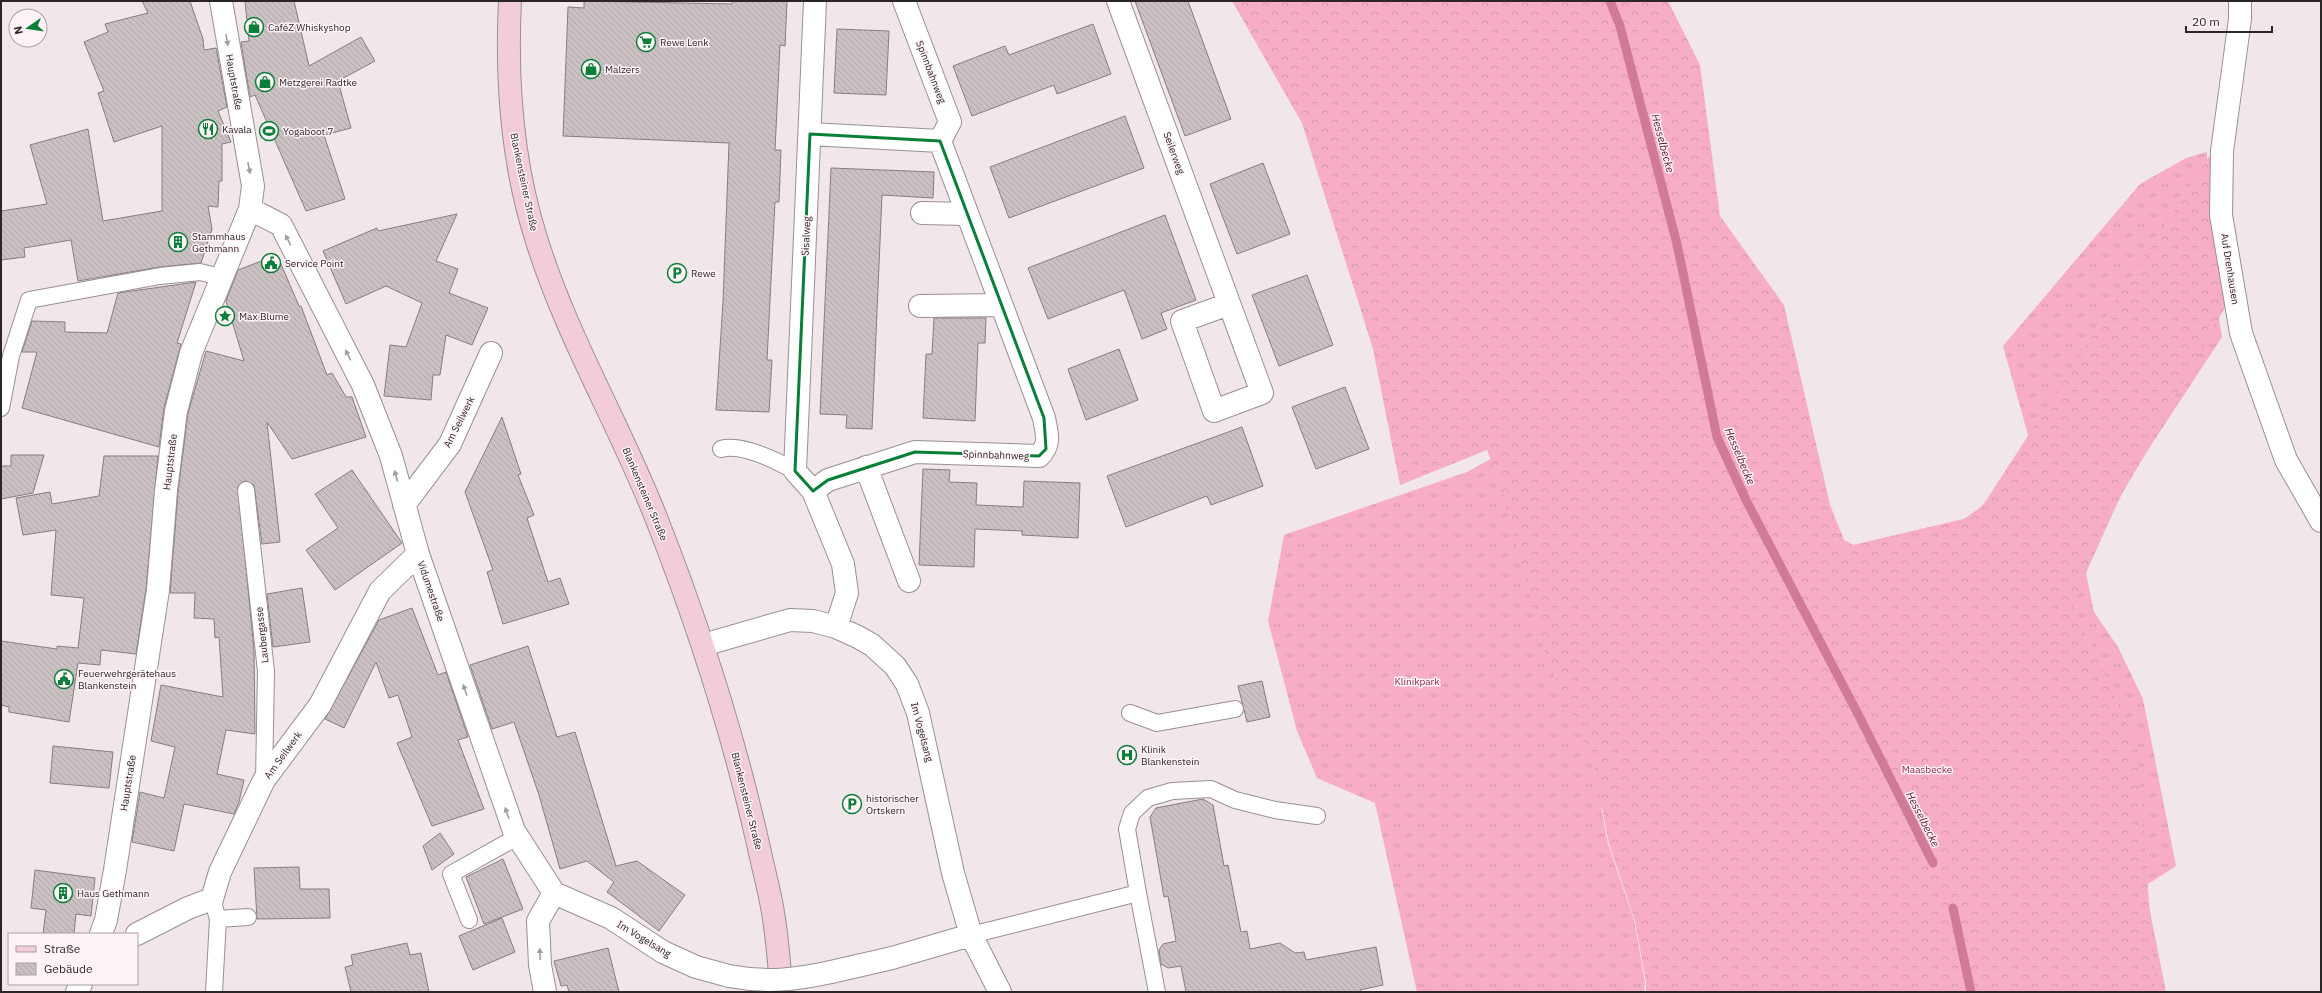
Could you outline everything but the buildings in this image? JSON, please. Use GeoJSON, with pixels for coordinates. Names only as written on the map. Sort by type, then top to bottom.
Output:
{"type":"FeatureCollection","features":[{"type":"Feature","properties":{"kind":"main road","name":"Blankensteiner Straße"},"geometry":{"type":"LineString","coordinates":[[510,1],[511,109],[525,198],[536,239],[566,316],[657,518],[703,645],[748,798],[774,919],[782,992]]}},
{"type":"Feature","properties":{"kind":"street","name":"Hauptstraße"},"geometry":{"type":"LineString","coordinates":[[104,927],[158,590],[166,490],[176,411],[191,354],[221,277],[250,209],[253,186],[221,1]]}},
{"type":"Feature","properties":{"kind":"street","name":"Sisalweg"},"geometry":{"type":"LineString","coordinates":[[795,471],[816,1]]}},
{"type":"Feature","properties":{"kind":"street","name":"Spinnbahnweg"},"geometry":{"type":"LineString","coordinates":[[813,491],[828,480],[915,452],[1039,456],[1046,449],[1047,437],[1044,418],[1000,305],[940,141],[950,122],[904,1]]}},
{"type":"Feature","properties":{"kind":"street","name":"Seilerweg"},"geometry":{"type":"LineString","coordinates":[[1118,1],[1262,394],[1214,411],[1182,321],[1229,304]]}},
{"type":"Feature","properties":{"kind":"street","name":"Auf Drenhausen"},"geometry":{"type":"LineString","coordinates":[[2240,1],[2240,18],[2222,151],[2222,215],[2241,333],[2286,460],[2321,521]]}},
{"type":"Feature","properties":{"kind":"street"},"geometry":{"type":"LineString","coordinates":[[810,134],[940,141]]}},
{"type":"Feature","properties":{"kind":"street","name":"Vidumestraße"},"geometry":{"type":"LineString","coordinates":[[250,209],[281,225],[363,385],[391,456],[418,554],[517,838],[554,893]]}},
{"type":"Feature","properties":{"kind":"street"},"geometry":{"type":"LineString","coordinates":[[922,213],[967,214]]}},
{"type":"Feature","properties":{"kind":"street"},"geometry":{"type":"LineString","coordinates":[[920,306],[1000,305]]}},
{"type":"Feature","properties":{"kind":"street","name":"Am Seilwerk"},"geometry":{"type":"LineString","coordinates":[[404,505],[450,444],[491,353]]}},
{"type":"Feature","properties":{"kind":"street"},"geometry":{"type":"LineString","coordinates":[[866,467],[909,581]]}},
{"type":"Feature","properties":{"kind":"street"},"geometry":{"type":"LineString","coordinates":[[795,471],[813,491],[843,564],[847,593],[836,627]]}},
{"type":"Feature","properties":{"kind":"street","name":"Am Seilwerk"},"geometry":{"type":"LineString","coordinates":[[215,909],[220,872],[264,780],[320,705],[380,591],[418,554]]}},
{"type":"Feature","properties":{"kind":"street","name":"Im Vogelsang"},"geometry":{"type":"LineString","coordinates":[[703,645],[790,620],[813,622],[836,627],[872,645],[895,666],[907,684],[918,713],[953,873],[972,934],[1000,992]]}},
{"type":"Feature","properties":{"kind":"street","name":"Im Vogelsang"},"geometry":{"type":"LineString","coordinates":[[554,893],[611,918],[662,952],[696,967],[729,976],[754,980],[778,981],[831,972],[892,958],[972,934]]}},
{"type":"Feature","properties":{"kind":"street"},"geometry":{"type":"LineString","coordinates":[[545,992],[540,965],[538,922],[554,893]]}},
{"type":"Feature","properties":{"kind":"street"},"geometry":{"type":"LineString","coordinates":[[138,933],[188,908],[215,909]]}},
{"type":"Feature","properties":{"kind":"street"},"geometry":{"type":"LineString","coordinates":[[104,927],[131,933]]}},
{"type":"Feature","properties":{"kind":"lane"},"geometry":{"type":"LineString","coordinates":[[1,408],[11,356],[28,300],[160,276],[200,272],[221,277]]}},
{"type":"Feature","properties":{"kind":"lane"},"geometry":{"type":"LineString","coordinates":[[721,449],[730,446],[770,458],[795,471]]}},
{"type":"Feature","properties":{"kind":"lane","name":"Laubergasse"},"geometry":{"type":"LineString","coordinates":[[246,490],[266,671],[264,780]]}},
{"type":"Feature","properties":{"kind":"lane"},"geometry":{"type":"LineString","coordinates":[[1130,713],[1157,724],[1235,709]]}},
{"type":"Feature","properties":{"kind":"lane"},"geometry":{"type":"LineString","coordinates":[[1157,992],[1127,829],[1132,814],[1148,798],[1172,791],[1210,790],[1235,800],[1275,810],[1317,816]]}},
{"type":"Feature","properties":{"kind":"lane"},"geometry":{"type":"LineString","coordinates":[[468,920],[451,874],[517,838]]}},
{"type":"Feature","properties":{"kind":"lane"},"geometry":{"type":"LineString","coordinates":[[972,934],[1138,893]]}},
{"type":"Feature","properties":{"kind":"lane"},"geometry":{"type":"LineString","coordinates":[[214,992],[215,909],[248,917]]}},
{"type":"Feature","properties":{"kind":"highlighted area"},"geometry":{"type":"Polygon","coordinates":[[[810,134],[940,141],[1044,418],[1046,449],[1039,456],[915,452],[828,480],[813,491],[795,471],[810,134]]]}},
{"type":"Feature","properties":{"kind":"green space","name":"Maasbecke"},"geometry":{"type":"Polygon","coordinates":[[[1232,1],[1668,1],[1700,65],[1720,216],[1784,305],[1840,548],[1976,516],[2214,149],[2228,302],[2126,484],[2072,604],[2137,745],[2156,992],[1646,992],[1646,982],[1635,921],[1609,844],[1594,765],[1545,653],[1499,480],[1487,450],[1400,485],[1373,349],[1302,123],[1232,1]]]}},
{"type":"Feature","properties":{"kind":"green space","name":"Maasbecke"},"geometry":{"type":"Polygon","coordinates":[[[2207,152],[2206,236],[2222,337],[2146,453],[2127,485],[2098,538],[2086,574],[2094,612],[2118,647],[2143,699],[2176,866],[2145,886],[2166,992],[1654,992],[1620,856],[1601,806],[1608,844],[1634,920],[1645,982],[1644,992],[1417,992],[1375,803],[1317,778],[1297,731],[1268,621],[1284,535],[1467,472],[1529,438],[1707,196],[1844,540],[1869,553],[1923,541],[1955,525],[1970,515],[1997,493],[2034,456],[2003,346],[2140,184],[2186,158],[2207,152]]]}},
{"type":"Feature","properties":{"kind":"waterway","name":"Hesselbecke"},"geometry":{"type":"LineString","coordinates":[[1610,1],[1620,26],[1677,244],[1717,437],[1746,500],[1860,718],[1933,863]]}},
{"type":"Feature","properties":{"kind":"waterway","name":"Hesselbecke"},"geometry":{"type":"LineString","coordinates":[[1953,908],[1971,992]]}},
{"type":"Feature","properties":{"kind":"place","name":"CaféZ Whiskyshop"},"geometry":{"type":"Point","coordinates":[254,27]}},
{"type":"Feature","properties":{"kind":"place","name":"Rewe Lenk"},"geometry":{"type":"Point","coordinates":[646,42]}},
{"type":"Feature","properties":{"kind":"place","name":"Malzers"},"geometry":{"type":"Point","coordinates":[591,69]}},
{"type":"Feature","properties":{"kind":"place","name":"Metzgerei Radtke"},"geometry":{"type":"Point","coordinates":[265,82]}},
{"type":"Feature","properties":{"kind":"place","name":"Kavala"},"geometry":{"type":"Point","coordinates":[208,129]}},
{"type":"Feature","properties":{"kind":"place","name":"Yogaboot 7"},"geometry":{"type":"Point","coordinates":[269,131]}},
{"type":"Feature","properties":{"kind":"place","name":"Stammhaus Gethmann"},"geometry":{"type":"Point","coordinates":[178,242]}},
{"type":"Feature","properties":{"kind":"place","name":"Service Point"},"geometry":{"type":"Point","coordinates":[271,263]}},
{"type":"Feature","properties":{"kind":"place","name":"Rewe"},"geometry":{"type":"Point","coordinates":[677,273]}},
{"type":"Feature","properties":{"kind":"place","name":"Max Blume"},"geometry":{"type":"Point","coordinates":[225,316]}},
{"type":"Feature","properties":{"kind":"place","name":"Feuerwehrgerätehaus Blankenstein"},"geometry":{"type":"Point","coordinates":[64,679]}},
{"type":"Feature","properties":{"kind":"place","name":"Klinik Blankenstein"},"geometry":{"type":"Point","coordinates":[1127,755]}},
{"type":"Feature","properties":{"kind":"place","name":"historischer Ortskern"},"geometry":{"type":"Point","coordinates":[852,804]}},
{"type":"Feature","properties":{"kind":"place","name":"Haus Gethmann"},"geometry":{"type":"Point","coordinates":[63,893]}},
{"type":"Feature","properties":{"kind":"park label","name":"Klinikpark"},"geometry":{"type":"Point","coordinates":[1417,681]}}]}
